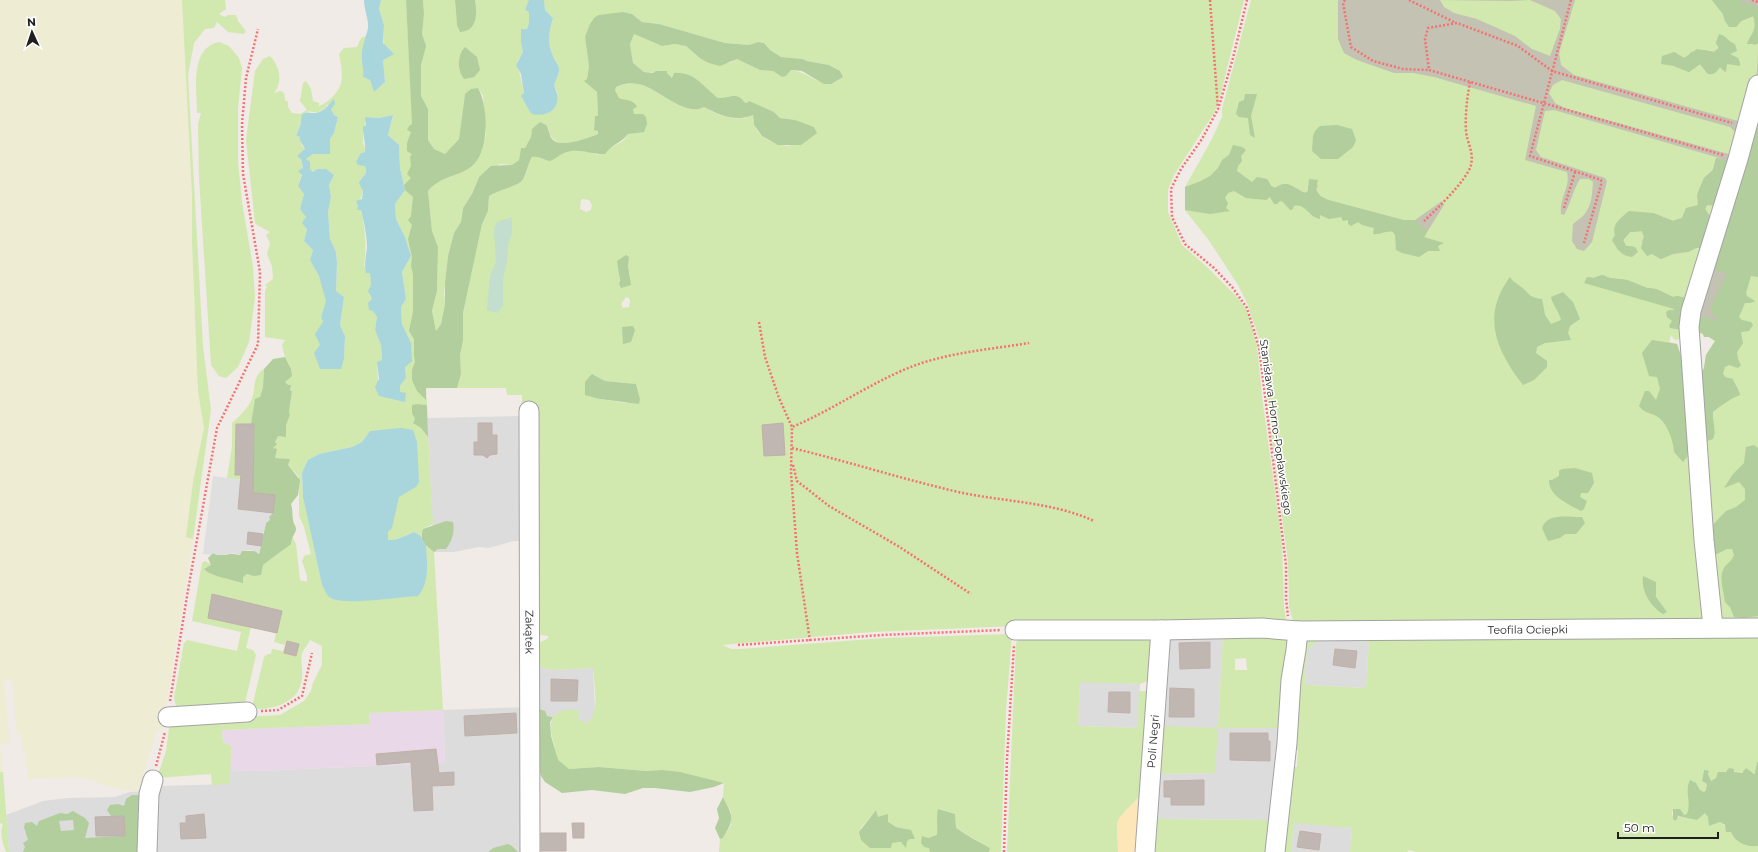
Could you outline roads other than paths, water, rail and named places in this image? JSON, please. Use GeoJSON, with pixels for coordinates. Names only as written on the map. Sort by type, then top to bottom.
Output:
{"type":"FeatureCollection","features":[{"type":"Feature","properties":{"kind":"street"},"geometry":{"type":"LineString","coordinates":[[1713,627],[1704,540],[1690,335],[1691,311],[1738,159],[1758,85]]}},
{"type":"Feature","properties":{"kind":"street","name":"Zakątek"},"geometry":{"type":"LineString","coordinates":[[529,411],[530,852]]}},
{"type":"Feature","properties":{"kind":"street","name":"Teofila Ociepki"},"geometry":{"type":"LineString","coordinates":[[1015,630],[1262,628],[1298,631],[1713,627],[1758,628]]}},
{"type":"Feature","properties":{"kind":"street","name":"Poli Negri"},"geometry":{"type":"LineString","coordinates":[[1145,852],[1161,630]]}},
{"type":"Feature","properties":{"kind":"street"},"geometry":{"type":"LineString","coordinates":[[1274,852],[1287,743],[1291,680],[1298,631]]}},
{"type":"Feature","properties":{"kind":"street"},"geometry":{"type":"LineString","coordinates":[[168,717],[247,712]]}},
{"type":"Feature","properties":{"kind":"street"},"geometry":{"type":"LineString","coordinates":[[147,852],[149,794],[153,780]]}},
{"type":"Feature","properties":{"kind":"water"},"geometry":{"type":"Polygon","coordinates":[[[364,0],[381,0],[379,9],[384,25],[383,43],[394,54],[383,60],[385,82],[374,92],[370,80],[363,77],[362,50],[368,28],[364,0]]]}},
{"type":"Feature","properties":{"kind":"water"},"geometry":{"type":"Polygon","coordinates":[[[529,0],[544,0],[545,10],[553,18],[549,42],[551,51],[559,68],[554,86],[557,93],[557,99],[554,109],[545,114],[539,115],[532,114],[521,96],[524,93],[521,74],[516,65],[523,52],[521,43],[521,29],[527,29],[529,23],[529,12],[525,10],[529,0]]]}},
{"type":"Feature","properties":{"kind":"water"},"geometry":{"type":"Polygon","coordinates":[[[334,99],[335,104],[331,109],[334,115],[338,117],[334,133],[330,139],[330,154],[313,154],[306,159],[310,162],[310,169],[313,172],[317,169],[326,169],[334,175],[329,185],[331,197],[328,212],[330,239],[336,252],[336,291],[344,297],[340,325],[345,336],[344,359],[341,369],[320,369],[314,353],[320,345],[315,334],[323,322],[321,317],[326,301],[319,276],[310,260],[313,250],[304,241],[307,229],[302,223],[306,217],[300,209],[304,194],[298,186],[302,175],[298,171],[303,168],[301,159],[297,156],[305,149],[300,137],[296,135],[300,127],[302,114],[321,112],[334,99]]]}},
{"type":"Feature","properties":{"kind":"water"},"geometry":{"type":"Polygon","coordinates":[[[393,115],[388,135],[399,145],[400,168],[405,190],[395,204],[396,219],[405,237],[411,256],[402,272],[406,299],[401,307],[402,324],[411,343],[412,361],[405,367],[406,378],[400,386],[400,392],[406,393],[405,402],[379,396],[375,387],[379,379],[377,362],[382,360],[381,345],[375,330],[377,317],[373,311],[369,310],[368,303],[372,299],[368,291],[371,285],[370,273],[366,273],[365,270],[367,248],[366,238],[361,210],[357,210],[358,206],[356,201],[362,199],[363,191],[359,183],[366,171],[365,166],[358,165],[356,162],[361,153],[365,152],[363,127],[366,125],[365,117],[379,118],[393,115]]]}},
{"type":"Feature","properties":{"kind":"water"},"geometry":{"type":"Polygon","coordinates":[[[401,428],[413,430],[417,442],[419,482],[416,487],[399,497],[392,528],[388,532],[388,540],[398,539],[414,532],[421,536],[426,545],[427,559],[427,572],[422,591],[418,596],[362,601],[340,601],[333,599],[327,595],[322,585],[303,497],[302,473],[308,460],[319,454],[352,447],[362,442],[370,431],[401,428]]]}}]}
